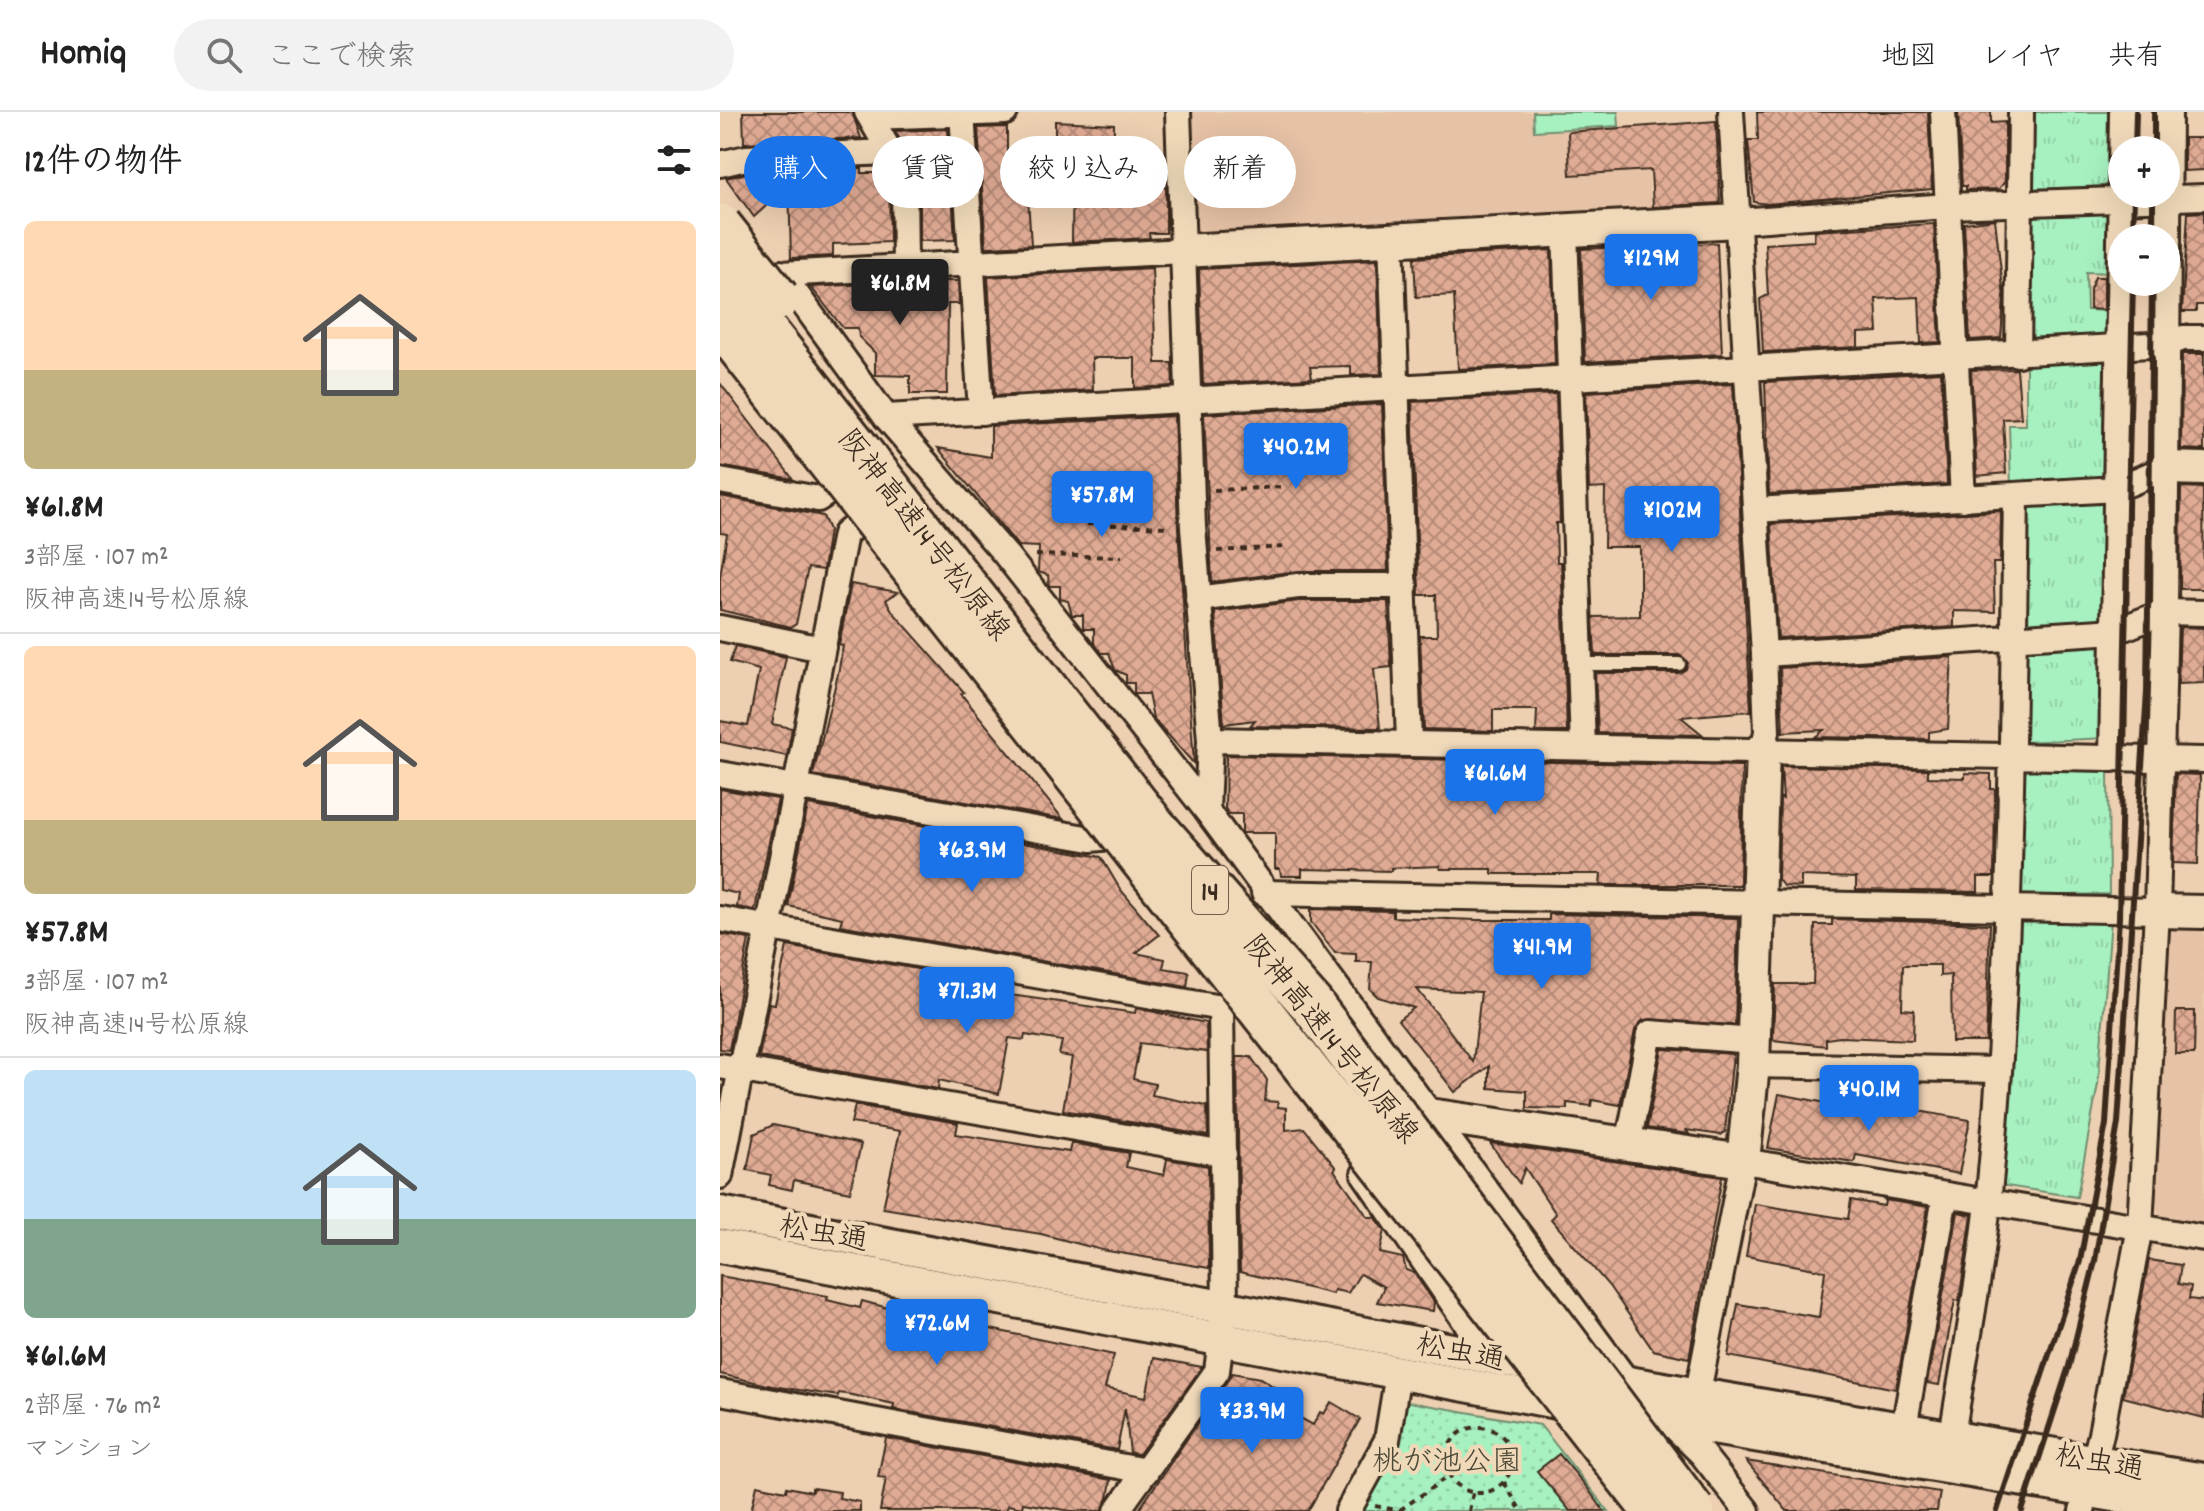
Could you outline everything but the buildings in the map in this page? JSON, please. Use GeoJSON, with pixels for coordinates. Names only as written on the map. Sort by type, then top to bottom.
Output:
{"type":"FeatureCollection","features":[{"type":"Feature","properties":{"kind":"highway"},"geometry":{"type":"LineString","coordinates":[[720,226],[1162,789],[1247,902],[1312,1005]]}},
{"type":"Feature","properties":{"kind":"highway","name":"阪神高速14号松原線"},"geometry":{"type":"LineString","coordinates":[[720,273],[1154,826],[1312,1005],[1693,1511]]}},
{"type":"Feature","properties":{"kind":"highway","name":"阪神高速14号松原線"},"geometry":{"type":"LineString","coordinates":[[720,323],[1654,1511]]}},
{"type":"Feature","properties":{"kind":"street"},"geometry":{"type":"LineString","coordinates":[[881,136],[869,114],[1005,112]]}},
{"type":"Feature","properties":{"kind":"street"},"geometry":{"type":"LineString","coordinates":[[1178,112],[1191,492],[1210,740],[1207,811]]}},
{"type":"Feature","properties":{"kind":"street"},"geometry":{"type":"LineString","coordinates":[[1698,1392],[1743,1161],[1754,1053],[1763,749],[1767,732],[1731,112]]}},
{"type":"Feature","properties":{"kind":"street"},"geometry":{"type":"LineString","coordinates":[[1943,112],[1963,499]]}},
{"type":"Feature","properties":{"kind":"street"},"geometry":{"type":"LineString","coordinates":[[2018,354],[2021,112]]}},
{"type":"Feature","properties":{"kind":"street"},"geometry":{"type":"LineString","coordinates":[[2122,112],[2122,136]]}},
{"type":"Feature","properties":{"kind":"street"},"geometry":{"type":"LineString","coordinates":[[2169,112],[2169,136]]}},
{"type":"Feature","properties":{"kind":"street"},"geometry":{"type":"LineString","coordinates":[[962,113],[976,264],[981,412]]}},
{"type":"Feature","properties":{"kind":"street"},"geometry":{"type":"LineString","coordinates":[[720,164],[746,158],[872,153]]}},
{"type":"Feature","properties":{"kind":"street"},"geometry":{"type":"LineString","coordinates":[[2180,198],[2204,197]]}},
{"type":"Feature","properties":{"kind":"street"},"geometry":{"type":"LineString","coordinates":[[720,201],[781,274],[886,417],[1006,555],[1207,811],[1626,1382],[1702,1454],[1747,1511]]}},
{"type":"Feature","properties":{"kind":"street"},"geometry":{"type":"LineString","coordinates":[[720,308],[781,274],[1738,221],[1948,206],[2108,201]]}},
{"type":"Feature","properties":{"kind":"street"},"geometry":{"type":"LineString","coordinates":[[904,208],[905,268]]}},
{"type":"Feature","properties":{"kind":"street"},"geometry":{"type":"LineString","coordinates":[[2112,759],[2121,208]]}},
{"type":"Feature","properties":{"kind":"street"},"geometry":{"type":"LineString","coordinates":[[2088,1487],[2140,1227],[2157,911],[2165,612],[2169,208]]}},
{"type":"Feature","properties":{"kind":"street"},"geometry":{"type":"LineString","coordinates":[[1565,230],[1583,747]]}},
{"type":"Feature","properties":{"kind":"street"},"geometry":{"type":"LineString","coordinates":[[1391,238],[1409,742]]}},
{"type":"Feature","properties":{"kind":"street"},"geometry":{"type":"LineString","coordinates":[[886,417],[1955,358],[2167,344],[2183,338],[2204,338]]}},
{"type":"Feature","properties":{"kind":"street"},"geometry":{"type":"LineString","coordinates":[[720,341],[1219,970],[1229,1002],[1453,1298],[1489,1356]]}},
{"type":"Feature","properties":{"kind":"street"},"geometry":{"type":"LineString","coordinates":[[1756,510],[2116,489],[2166,468],[2204,469]]}},
{"type":"Feature","properties":{"kind":"street"},"geometry":{"type":"LineString","coordinates":[[720,481],[818,499],[836,487]]}},
{"type":"Feature","properties":{"kind":"street"},"geometry":{"type":"LineString","coordinates":[[1952,1436],[1988,1205],[1998,1070],[2014,757],[2016,496]]}},
{"type":"Feature","properties":{"kind":"street"},"geometry":{"type":"LineString","coordinates":[[720,1176],[732,1068],[770,929],[845,534],[861,521]]}},
{"type":"Feature","properties":{"kind":"street"},"geometry":{"type":"LineString","coordinates":[[1198,599],[1298,586],[1405,586]]}},
{"type":"Feature","properties":{"kind":"street"},"geometry":{"type":"LineString","coordinates":[[1764,654],[2116,631],[2165,612],[2204,613]]}},
{"type":"Feature","properties":{"kind":"street"},"geometry":{"type":"LineString","coordinates":[[720,628],[822,649]]}},
{"type":"Feature","properties":{"kind":"street"},"geometry":{"type":"LineString","coordinates":[[1210,740],[2204,760]]}},
{"type":"Feature","properties":{"kind":"street"},"geometry":{"type":"LineString","coordinates":[[720,774],[1091,839],[1111,837]]}},
{"type":"Feature","properties":{"kind":"street"},"geometry":{"type":"LineString","coordinates":[[1219,970],[1259,885]]}},
{"type":"Feature","properties":{"kind":"street"},"geometry":{"type":"LineString","coordinates":[[1259,885],[1757,904],[2204,912]]}},
{"type":"Feature","properties":{"kind":"street"},"geometry":{"type":"LineString","coordinates":[[1117,1511],[1217,1371],[1225,1306],[1224,1154],[1229,1002],[1259,885]]}},
{"type":"Feature","properties":{"kind":"street"},"geometry":{"type":"LineString","coordinates":[[720,919],[1229,1002]]}},
{"type":"Feature","properties":{"kind":"street"},"geometry":{"type":"LineString","coordinates":[[1628,1144],[1650,1033],[1754,1053],[1998,1070]]}},
{"type":"Feature","properties":{"kind":"street"},"geometry":{"type":"LineString","coordinates":[[732,1068],[1224,1154]]}},
{"type":"Feature","properties":{"kind":"street"},"geometry":{"type":"LineString","coordinates":[[1429,1115],[1743,1161],[1988,1205],[2204,1238]]}},
{"type":"Feature","properties":{"kind":"street"},"geometry":{"type":"LineString","coordinates":[[1904,1428],[1945,1197]]}},
{"type":"Feature","properties":{"kind":"street","name":"松虫通"},"geometry":{"type":"LineString","coordinates":[[720,1213],[1626,1382],[1952,1436],[2088,1487],[2204,1480]]}},
{"type":"Feature","properties":{"kind":"street","name":"松虫通"},"geometry":{"type":"LineString","coordinates":[[720,1246],[1551,1401],[2088,1487],[2204,1510]]}},
{"type":"Feature","properties":{"kind":"street"},"geometry":{"type":"LineString","coordinates":[[1348,1511],[1387,1440],[1398,1373]]}},
{"type":"Feature","properties":{"kind":"street"},"geometry":{"type":"LineString","coordinates":[[720,1392],[1146,1471]]}},
{"type":"Feature","properties":{"kind":"street"},"geometry":{"type":"LineString","coordinates":[[1551,1401],[1638,1511]]}},
{"type":"Feature","properties":{"kind":"lane"},"geometry":{"type":"LineString","coordinates":[[1582,664],[1679,664]]}},
{"type":"Feature","properties":{"kind":"path"},"geometry":{"type":"LineString","coordinates":[[1191,492],[1282,487]]}},
{"type":"Feature","properties":{"kind":"path"},"geometry":{"type":"LineString","coordinates":[[1087,524],[1193,527]]}},
{"type":"Feature","properties":{"kind":"path"},"geometry":{"type":"LineString","coordinates":[[1195,552],[1285,547]]}},
{"type":"Feature","properties":{"kind":"path"},"geometry":{"type":"LineString","coordinates":[[1006,555],[1122,557]]}},
{"type":"Feature","properties":{"kind":"path"},"geometry":{"type":"LineString","coordinates":[[1481,1427],[1501,1435],[1510,1448],[1512,1469],[1504,1482],[1488,1492],[1473,1493],[1459,1486],[1450,1475],[1446,1461],[1452,1442],[1467,1430],[1481,1427]]}},
{"type":"Feature","properties":{"kind":"path"},"geometry":{"type":"LineString","coordinates":[[1400,1510],[1450,1475]]}},
{"type":"Feature","properties":{"kind":"path"},"geometry":{"type":"LineString","coordinates":[[1504,1482],[1521,1511]]}},
{"type":"Feature","properties":{"kind":"path"},"geometry":{"type":"LineString","coordinates":[[1469,1511],[1473,1493]]}},
{"type":"Feature","properties":{"kind":"shaded area"},"geometry":{"type":"Polygon","coordinates":[[[1185,112],[1618,112],[1619,126],[1645,126],[1651,210],[1199,238],[1188,226],[1188,208],[1296,208],[1296,136],[1186,136],[1185,112]]]}},
{"type":"Feature","properties":{"kind":"shaded area"},"geometry":{"type":"Polygon","coordinates":[[[2165,928],[2204,929],[2204,1226],[2163,1219],[2156,1208],[2165,928]]]}},
{"type":"Feature","properties":{"kind":"green space"},"geometry":{"type":"Polygon","coordinates":[[[1533,112],[1618,112],[1619,126],[1534,131],[1533,112]]]}},
{"type":"Feature","properties":{"kind":"green space"},"geometry":{"type":"Polygon","coordinates":[[[2034,112],[2117,112],[2116,136],[2108,136],[2108,183],[2104,186],[2033,189],[2034,112]]]}},
{"type":"Feature","properties":{"kind":"green space"},"geometry":{"type":"Polygon","coordinates":[[[2114,212],[2114,224],[2108,224],[2108,273],[2086,272],[2087,310],[2113,311],[2112,338],[2028,345],[2031,213],[2114,212]]]}},
{"type":"Feature","properties":{"kind":"green space"},"geometry":{"type":"Polygon","coordinates":[[[2107,355],[2111,475],[2100,483],[2011,488],[2009,425],[2026,425],[2026,359],[2107,355]]]}},
{"type":"Feature","properties":{"kind":"green space"},"geometry":{"type":"Polygon","coordinates":[[[2108,499],[2105,623],[2027,627],[2027,504],[2108,499]]]}},
{"type":"Feature","properties":{"kind":"green space"},"geometry":{"type":"Polygon","coordinates":[[[2107,643],[2106,738],[2024,742],[2026,645],[2107,643]]]}},
{"type":"Feature","properties":{"kind":"green space"},"geometry":{"type":"Polygon","coordinates":[[[2025,763],[2108,766],[2109,894],[2021,896],[2025,763]]]}},
{"type":"Feature","properties":{"kind":"green space"},"geometry":{"type":"Polygon","coordinates":[[[2018,917],[2111,920],[2098,1084],[2077,1197],[2000,1185],[2018,917]]]}},
{"type":"Feature","properties":{"kind":"green space","name":"桃が池公園"},"geometry":{"type":"Polygon","coordinates":[[[1404,1401],[1540,1425],[1608,1511],[1357,1511],[1404,1401]]]}},
{"type":"Feature","properties":{"kind":"railway"},"geometry":{"type":"LineString","coordinates":[[2135,136],[2136,112]]}},
{"type":"Feature","properties":{"kind":"railway"},"geometry":{"type":"LineString","coordinates":[[2154,112],[2154,136]]}},
{"type":"Feature","properties":{"kind":"railway"},"geometry":{"type":"LineString","coordinates":[[2133,224],[2134,208]]}},
{"type":"Feature","properties":{"kind":"railway"},"geometry":{"type":"LineString","coordinates":[[2153,208],[2153,224]]}},
{"type":"Feature","properties":{"kind":"railway"},"geometry":{"type":"LineString","coordinates":[[1997,1511],[2080,1261],[2106,1124],[2119,918],[2133,296]]}},
{"type":"Feature","properties":{"kind":"railway"},"geometry":{"type":"LineString","coordinates":[[2022,1511],[2069,1366],[2095,1261],[2118,1123],[2147,692],[2152,296]]}}]}
